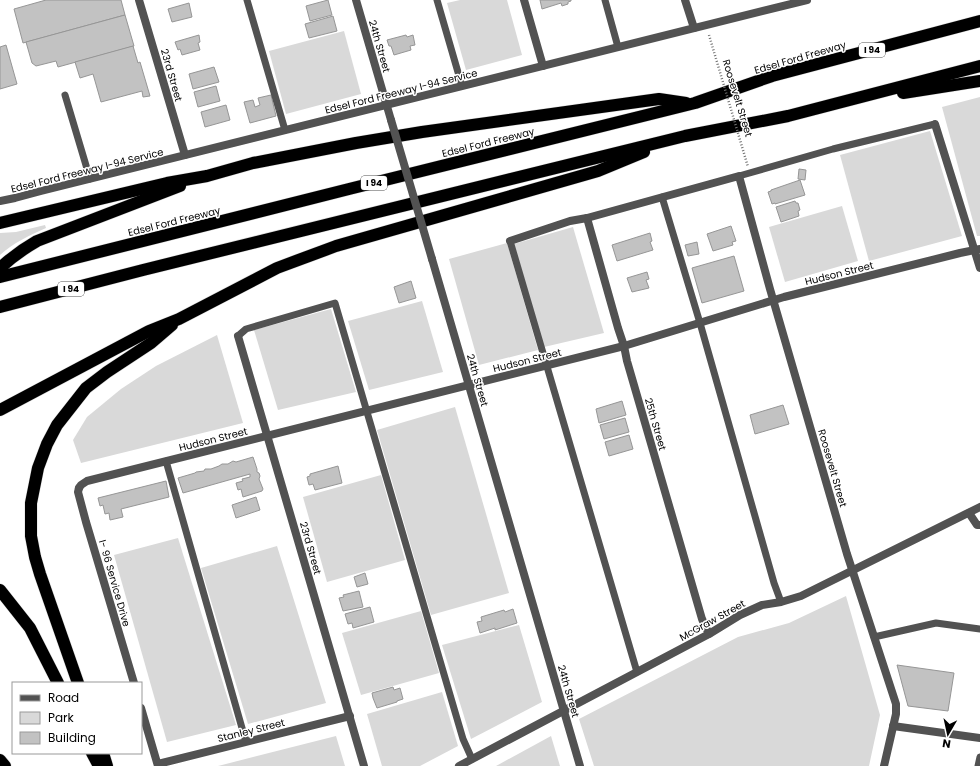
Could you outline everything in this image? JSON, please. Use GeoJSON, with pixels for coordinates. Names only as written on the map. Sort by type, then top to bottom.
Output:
{"type":"FeatureCollection","features":[{"type":"Feature","properties":{"kind":"highway","name":"Edsel Ford Freeway"},"geometry":{"type":"LineString","coordinates":[[0,277],[695,104],[772,76],[977,21]]}},
{"type":"Feature","properties":{"kind":"highway","name":"I 94"},"geometry":{"type":"LineString","coordinates":[[0,307],[143,270],[685,136],[788,116],[980,66]]}},
{"type":"Feature","properties":{"kind":"highway"},"geometry":{"type":"LineString","coordinates":[[788,116],[906,93],[980,81]]}},
{"type":"Feature","properties":{"kind":"highway"},"geometry":{"type":"LineString","coordinates":[[0,268],[24,248],[37,240],[207,176],[253,163],[422,132],[659,99],[695,104]]}},
{"type":"Feature","properties":{"kind":"highway"},"geometry":{"type":"LineString","coordinates":[[0,410],[149,331],[179,319],[277,268],[302,258],[399,227],[598,171],[685,136]]}},
{"type":"Feature","properties":{"kind":"highway"},"geometry":{"type":"LineString","coordinates":[[0,224],[167,183],[207,176]]}},
{"type":"Feature","properties":{"kind":"highway"},"geometry":{"type":"LineString","coordinates":[[78,682],[40,574],[31,536],[31,503],[38,468],[47,444],[57,424],[86,388],[107,372],[152,343],[179,319]]}},
{"type":"Feature","properties":{"kind":"highway"},"geometry":{"type":"LineString","coordinates":[[0,590],[30,628],[57,682]]}},
{"type":"Feature","properties":{"kind":"highway"},"geometry":{"type":"LineString","coordinates":[[93,754],[99,766]]}},
{"type":"Feature","properties":{"kind":"highway"},"geometry":{"type":"LineString","coordinates":[[103,754],[107,766]]}},
{"type":"Feature","properties":{"kind":"highway"},"geometry":{"type":"LineString","coordinates":[[0,760],[5,766]]}},
{"type":"Feature","properties":{"kind":"street","name":"23rd Street"},"geometry":{"type":"LineString","coordinates":[[139,0],[185,155]]}},
{"type":"Feature","properties":{"kind":"street","name":"24th Street"},"geometry":{"type":"LineString","coordinates":[[356,0],[580,766]]}},
{"type":"Feature","properties":{"kind":"street"},"geometry":{"type":"LineString","coordinates":[[524,0],[543,66]]}},
{"type":"Feature","properties":{"kind":"street"},"geometry":{"type":"LineString","coordinates":[[686,0],[694,28]]}},
{"type":"Feature","properties":{"kind":"street","name":"Edsel Ford Freeway I-94 Service"},"geometry":{"type":"LineString","coordinates":[[0,201],[694,28],[788,2],[807,0]]}},
{"type":"Feature","properties":{"kind":"street"},"geometry":{"type":"LineString","coordinates":[[935,124],[978,250],[980,268]]}},
{"type":"Feature","properties":{"kind":"street"},"geometry":{"type":"LineString","coordinates":[[510,241],[570,221],[587,218],[739,176]]}},
{"type":"Feature","properties":{"kind":"street","name":"Roosevelt Street"},"geometry":{"type":"LineString","coordinates":[[739,176],[773,300],[852,570],[896,704],[896,714],[884,766]]}},
{"type":"Feature","properties":{"kind":"street","name":"25th Street"},"geometry":{"type":"LineString","coordinates":[[587,218],[702,619],[709,634]]}},
{"type":"Feature","properties":{"kind":"street","name":"Hudson Street"},"geometry":{"type":"LineString","coordinates":[[79,488],[87,481],[624,346],[773,300],[960,253],[978,250]]}},
{"type":"Feature","properties":{"kind":"street","name":"23rd Street"},"geometry":{"type":"LineString","coordinates":[[238,336],[364,766]]}},
{"type":"Feature","properties":{"kind":"street","name":"I- 96 Service Drive"},"geometry":{"type":"LineString","coordinates":[[79,488],[78,492],[86,522],[134,682]]}},
{"type":"Feature","properties":{"kind":"street","name":"McGraw Street"},"geometry":{"type":"LineString","coordinates":[[459,766],[709,634],[740,615],[762,605],[781,602],[800,596],[980,507]]}},
{"type":"Feature","properties":{"kind":"street"},"geometry":{"type":"LineString","coordinates":[[968,513],[977,525],[980,525]]}},
{"type":"Feature","properties":{"kind":"street"},"geometry":{"type":"LineString","coordinates":[[142,711],[158,765]]}},
{"type":"Feature","properties":{"kind":"street","name":"Stanley Street"},"geometry":{"type":"LineString","coordinates":[[158,765],[246,741],[350,716]]}},
{"type":"Feature","properties":{"kind":"street"},"geometry":{"type":"LineString","coordinates":[[893,726],[980,738]]}},
{"type":"Feature","properties":{"kind":"lane"},"geometry":{"type":"LineString","coordinates":[[247,0],[285,130]]}},
{"type":"Feature","properties":{"kind":"lane"},"geometry":{"type":"LineString","coordinates":[[437,0],[462,86]]}},
{"type":"Feature","properties":{"kind":"lane"},"geometry":{"type":"LineString","coordinates":[[604,0],[618,47]]}},
{"type":"Feature","properties":{"kind":"lane"},"geometry":{"type":"LineString","coordinates":[[66,95],[90,178]]}},
{"type":"Feature","properties":{"kind":"lane"},"geometry":{"type":"LineString","coordinates":[[739,176],[832,149],[935,124]]}},
{"type":"Feature","properties":{"kind":"lane"},"geometry":{"type":"LineString","coordinates":[[662,197],[700,323],[774,583],[781,602]]}},
{"type":"Feature","properties":{"kind":"lane"},"geometry":{"type":"LineString","coordinates":[[510,241],[637,672]]}},
{"type":"Feature","properties":{"kind":"lane"},"geometry":{"type":"LineString","coordinates":[[238,336],[246,329],[335,303],[463,739],[472,759]]}},
{"type":"Feature","properties":{"kind":"lane"},"geometry":{"type":"LineString","coordinates":[[166,461],[246,741]]}},
{"type":"Feature","properties":{"kind":"lane"},"geometry":{"type":"LineString","coordinates":[[874,637],[936,623],[980,629]]}},
{"type":"Feature","properties":{"kind":"lane"},"geometry":{"type":"LineString","coordinates":[[978,766],[980,757]]}},
{"type":"Feature","properties":{"kind":"path","name":"Roosevelt Street"},"geometry":{"type":"LineString","coordinates":[[709,35],[748,167]]}},
{"type":"Feature","properties":{"kind":"green space"},"geometry":{"type":"Polygon","coordinates":[[[460,0],[507,0],[522,55],[466,70],[447,3],[460,0]]]}},
{"type":"Feature","properties":{"kind":"green space"},"geometry":{"type":"Polygon","coordinates":[[[344,31],[361,94],[286,114],[269,51],[344,31]]]}},
{"type":"Feature","properties":{"kind":"green space"},"geometry":{"type":"Polygon","coordinates":[[[980,97],[980,236],[977,236],[942,107],[980,97]]]}},
{"type":"Feature","properties":{"kind":"green space"},"geometry":{"type":"Polygon","coordinates":[[[930,131],[962,236],[869,261],[840,155],[930,131]]]}},
{"type":"Feature","properties":{"kind":"green space"},"geometry":{"type":"Polygon","coordinates":[[[842,206],[858,261],[785,282],[769,227],[842,206]]]}},
{"type":"Feature","properties":{"kind":"green space"},"geometry":{"type":"Polygon","coordinates":[[[45,225],[46,228],[16,243],[0,255],[0,233],[16,232],[45,225]]]}},
{"type":"Feature","properties":{"kind":"green space"},"geometry":{"type":"Polygon","coordinates":[[[573,227],[604,333],[544,347],[514,244],[573,227]]]}},
{"type":"Feature","properties":{"kind":"green space"},"geometry":{"type":"Polygon","coordinates":[[[507,243],[538,350],[479,365],[449,259],[507,243]]]}},
{"type":"Feature","properties":{"kind":"green space"},"geometry":{"type":"Polygon","coordinates":[[[422,301],[443,372],[369,390],[348,321],[422,301]]]}},
{"type":"Feature","properties":{"kind":"green space"},"geometry":{"type":"Polygon","coordinates":[[[331,309],[356,392],[278,410],[254,330],[331,309]]]}},
{"type":"Feature","properties":{"kind":"green space"},"geometry":{"type":"Polygon","coordinates":[[[217,335],[243,423],[81,463],[73,440],[87,417],[121,389],[156,366],[217,335]]]}},
{"type":"Feature","properties":{"kind":"green space"},"geometry":{"type":"Polygon","coordinates":[[[455,407],[509,593],[431,615],[377,430],[455,407]]]}},
{"type":"Feature","properties":{"kind":"green space"},"geometry":{"type":"Polygon","coordinates":[[[381,475],[405,560],[327,582],[303,497],[381,475]]]}},
{"type":"Feature","properties":{"kind":"green space"},"geometry":{"type":"Polygon","coordinates":[[[178,538],[236,725],[167,742],[114,555],[178,538]]]}},
{"type":"Feature","properties":{"kind":"green space"},"geometry":{"type":"Polygon","coordinates":[[[277,546],[326,703],[248,724],[201,568],[277,546]]]}},
{"type":"Feature","properties":{"kind":"green space"},"geometry":{"type":"Polygon","coordinates":[[[846,596],[880,715],[869,766],[594,766],[579,719],[738,637],[789,623],[846,596]]]}},
{"type":"Feature","properties":{"kind":"green space"},"geometry":{"type":"Polygon","coordinates":[[[421,611],[439,673],[361,695],[342,633],[421,611]]]}},
{"type":"Feature","properties":{"kind":"green space"},"geometry":{"type":"Polygon","coordinates":[[[519,625],[542,702],[471,739],[442,645],[519,625]]]}},
{"type":"Feature","properties":{"kind":"green space"},"geometry":{"type":"Polygon","coordinates":[[[442,692],[458,746],[420,766],[382,766],[367,714],[442,692]]]}},
{"type":"Feature","properties":{"kind":"green space"},"geometry":{"type":"Polygon","coordinates":[[[336,736],[345,766],[218,766],[336,736]]]}},
{"type":"Feature","properties":{"kind":"green space"},"geometry":{"type":"Polygon","coordinates":[[[551,736],[560,766],[496,766],[551,736]]]}},
{"type":"Feature","properties":{"kind":"building"},"geometry":{"type":"Polygon","coordinates":[[[46,0],[121,0],[125,15],[23,43],[14,9],[46,0]]]}},
{"type":"Feature","properties":{"kind":"building"},"geometry":{"type":"Polygon","coordinates":[[[328,0],[332,15],[310,21],[306,6],[328,0]]]}},
{"type":"Feature","properties":{"kind":"building"},"geometry":{"type":"Polygon","coordinates":[[[540,0],[571,1],[562,6],[561,3],[542,9],[540,0]]]}},
{"type":"Feature","properties":{"kind":"building"},"geometry":{"type":"Polygon","coordinates":[[[189,3],[192,17],[172,22],[168,9],[189,3]]]}},
{"type":"Feature","properties":{"kind":"building"},"geometry":{"type":"Polygon","coordinates":[[[125,15],[134,46],[58,67],[56,61],[36,66],[32,63],[26,42],[125,15]]]}},
{"type":"Feature","properties":{"kind":"building"},"geometry":{"type":"Polygon","coordinates":[[[333,16],[337,31],[309,38],[305,24],[333,16]]]}},
{"type":"Feature","properties":{"kind":"building"},"geometry":{"type":"Polygon","coordinates":[[[199,35],[200,42],[198,43],[200,50],[182,55],[175,42],[199,35]]]}},
{"type":"Feature","properties":{"kind":"building"},"geometry":{"type":"Polygon","coordinates":[[[406,35],[407,37],[413,35],[415,45],[410,46],[411,50],[394,55],[387,40],[406,35]]]}},
{"type":"Feature","properties":{"kind":"building"},"geometry":{"type":"Polygon","coordinates":[[[6,45],[17,84],[0,89],[0,47],[6,45]]]}},
{"type":"Feature","properties":{"kind":"building"},"geometry":{"type":"Polygon","coordinates":[[[133,46],[138,63],[140,62],[150,96],[143,97],[142,91],[101,102],[93,74],[80,78],[75,62],[133,46]]]}},
{"type":"Feature","properties":{"kind":"building"},"geometry":{"type":"Polygon","coordinates":[[[214,67],[219,82],[193,89],[189,74],[214,67]]]}},
{"type":"Feature","properties":{"kind":"building"},"geometry":{"type":"Polygon","coordinates":[[[216,86],[220,101],[198,107],[194,92],[216,86]]]}},
{"type":"Feature","properties":{"kind":"building"},"geometry":{"type":"Polygon","coordinates":[[[271,95],[276,116],[250,123],[244,102],[253,100],[255,107],[260,105],[258,98],[271,95]]]}},
{"type":"Feature","properties":{"kind":"building"},"geometry":{"type":"Polygon","coordinates":[[[226,105],[230,120],[205,127],[201,112],[226,105]]]}},
{"type":"Feature","properties":{"kind":"building"},"geometry":{"type":"Polygon","coordinates":[[[799,169],[806,170],[805,180],[798,179],[799,169]]]}},
{"type":"Feature","properties":{"kind":"building"},"geometry":{"type":"Polygon","coordinates":[[[800,180],[805,195],[772,204],[768,192],[800,180]]]}},
{"type":"Feature","properties":{"kind":"building"},"geometry":{"type":"Polygon","coordinates":[[[795,201],[798,203],[800,210],[798,211],[799,216],[781,222],[776,207],[795,201]]]}},
{"type":"Feature","properties":{"kind":"building"},"geometry":{"type":"Polygon","coordinates":[[[731,226],[736,241],[732,242],[733,245],[713,251],[707,234],[731,226]]]}},
{"type":"Feature","properties":{"kind":"building"},"geometry":{"type":"Polygon","coordinates":[[[650,233],[652,241],[650,242],[653,250],[617,261],[612,245],[650,233]]]}},
{"type":"Feature","properties":{"kind":"building"},"geometry":{"type":"Polygon","coordinates":[[[697,242],[699,254],[688,256],[685,245],[697,242]]]}},
{"type":"Feature","properties":{"kind":"building"},"geometry":{"type":"Polygon","coordinates":[[[734,256],[744,291],[702,303],[692,268],[734,256]]]}},
{"type":"Feature","properties":{"kind":"building"},"geometry":{"type":"Polygon","coordinates":[[[647,272],[649,279],[646,280],[649,288],[632,292],[627,278],[647,272]]]}},
{"type":"Feature","properties":{"kind":"building"},"geometry":{"type":"Polygon","coordinates":[[[411,281],[416,298],[399,303],[394,287],[411,281]]]}},
{"type":"Feature","properties":{"kind":"building"},"geometry":{"type":"Polygon","coordinates":[[[622,401],[626,415],[599,423],[596,409],[622,401]]]}},
{"type":"Feature","properties":{"kind":"building"},"geometry":{"type":"Polygon","coordinates":[[[783,405],[789,424],[755,434],[750,415],[783,405]]]}},
{"type":"Feature","properties":{"kind":"building"},"geometry":{"type":"Polygon","coordinates":[[[625,418],[629,432],[604,439],[600,425],[625,418]]]}},
{"type":"Feature","properties":{"kind":"building"},"geometry":{"type":"Polygon","coordinates":[[[629,435],[633,449],[609,456],[605,442],[629,435]]]}},
{"type":"Feature","properties":{"kind":"building"},"geometry":{"type":"Polygon","coordinates":[[[253,457],[257,472],[260,476],[259,479],[263,489],[262,491],[243,497],[241,489],[238,490],[236,483],[243,481],[242,479],[250,477],[250,474],[183,493],[178,478],[204,471],[205,469],[211,469],[222,464],[228,464],[233,461],[236,462],[253,457]]]}},
{"type":"Feature","properties":{"kind":"building"},"geometry":{"type":"Polygon","coordinates":[[[338,466],[342,483],[315,490],[313,484],[309,485],[307,477],[310,476],[310,474],[338,466]]]}},
{"type":"Feature","properties":{"kind":"building"},"geometry":{"type":"Polygon","coordinates":[[[166,481],[169,497],[121,509],[123,517],[110,520],[109,513],[105,514],[103,505],[100,506],[98,498],[166,481]]]}},
{"type":"Feature","properties":{"kind":"building"},"geometry":{"type":"Polygon","coordinates":[[[256,497],[260,510],[236,518],[232,505],[256,497]]]}},
{"type":"Feature","properties":{"kind":"building"},"geometry":{"type":"Polygon","coordinates":[[[365,573],[368,584],[357,587],[354,577],[365,573]]]}},
{"type":"Feature","properties":{"kind":"building"},"geometry":{"type":"Polygon","coordinates":[[[359,591],[363,607],[343,611],[339,598],[344,597],[343,595],[359,591]]]}},
{"type":"Feature","properties":{"kind":"building"},"geometry":{"type":"Polygon","coordinates":[[[370,607],[374,622],[353,628],[352,623],[348,624],[345,614],[370,607]]]}},
{"type":"Feature","properties":{"kind":"building"},"geometry":{"type":"Polygon","coordinates":[[[513,609],[517,623],[480,633],[477,622],[482,621],[481,617],[504,610],[505,612],[513,609]]]}},
{"type":"Feature","properties":{"kind":"building"},"geometry":{"type":"Polygon","coordinates":[[[897,665],[954,673],[948,711],[908,706],[897,665]]]}},
{"type":"Feature","properties":{"kind":"building"},"geometry":{"type":"Polygon","coordinates":[[[393,687],[394,690],[400,688],[403,699],[377,708],[372,693],[393,687]]]}}]}
